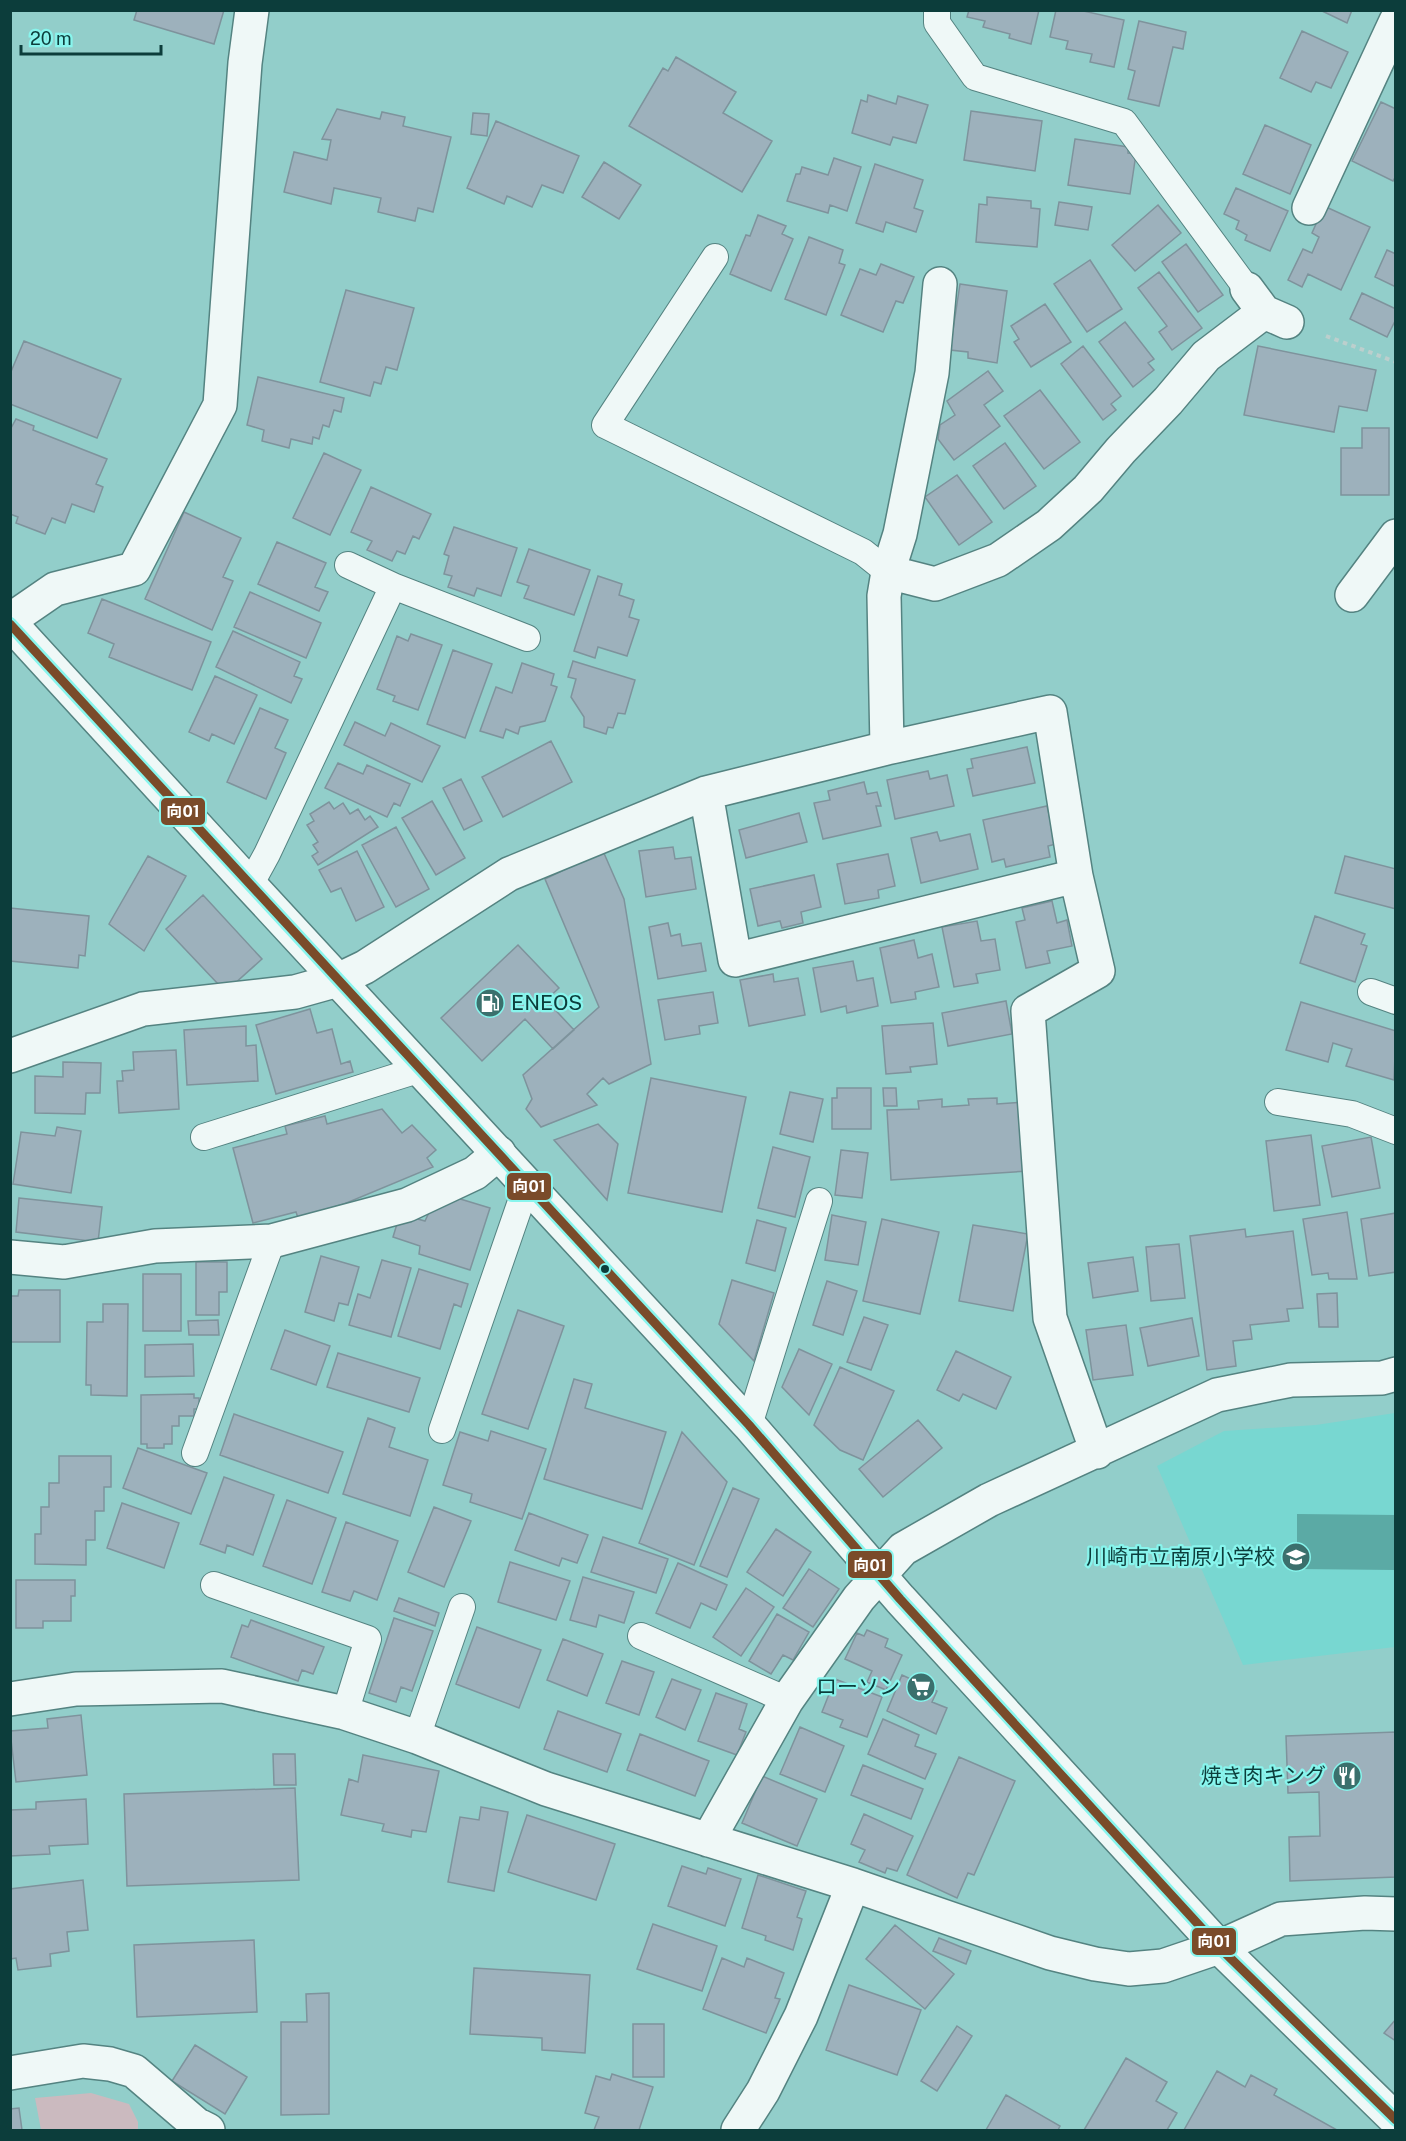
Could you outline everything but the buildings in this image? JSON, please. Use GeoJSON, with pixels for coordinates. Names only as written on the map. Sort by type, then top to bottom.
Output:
{"type":"FeatureCollection","features":[{"type":"Feature","properties":{"kind":"street"},"geometry":{"type":"LineString","coordinates":[[252,10],[245,63],[220,405],[134,570],[55,589],[10,622],[749,1425],[878,1575],[1219,1947],[1395,2120]]}},
{"type":"Feature","properties":{"kind":"street"},"geometry":{"type":"LineString","coordinates":[[1309,208],[1395,21]]}},
{"type":"Feature","properties":{"kind":"street"},"geometry":{"type":"LineString","coordinates":[[887,748],[884,596],[888,572],[900,534],[932,373],[940,284]]}},
{"type":"Feature","properties":{"kind":"street"},"geometry":{"type":"LineString","coordinates":[[888,572],[935,584],[998,560],[1032,537],[1088,489],[1206,356],[1266,308]]}},
{"type":"Feature","properties":{"kind":"street"},"geometry":{"type":"LineString","coordinates":[[1352,595],[1395,536]]}},
{"type":"Feature","properties":{"kind":"street"},"geometry":{"type":"LineString","coordinates":[[10,1056],[143,1009],[295,992],[338,980],[365,967],[509,874],[706,793],[887,748],[1050,712],[1076,876],[1098,971],[1028,1011],[1050,1318],[1097,1452]]}},
{"type":"Feature","properties":{"kind":"street"},"geometry":{"type":"LineString","coordinates":[[706,793],[735,960],[1076,876]]}},
{"type":"Feature","properties":{"kind":"street"},"geometry":{"type":"LineString","coordinates":[[10,1257],[64,1262],[155,1246],[272,1241],[407,1205],[475,1173],[499,1154]]}},
{"type":"Feature","properties":{"kind":"street"},"geometry":{"type":"LineString","coordinates":[[708,1840],[787,1700],[859,1598],[903,1549],[989,1500],[1217,1395],[1292,1380],[1382,1378],[1395,1374]]}},
{"type":"Feature","properties":{"kind":"street"},"geometry":{"type":"LineString","coordinates":[[10,1699],[76,1689],[222,1686],[345,1713],[417,1737],[546,1789],[853,1885],[1050,1953],[1095,1964],[1129,1969],[1163,1966],[1219,1947],[1281,1919],[1365,1913],[1395,1914]]}},
{"type":"Feature","properties":{"kind":"street"},"geometry":{"type":"LineString","coordinates":[[738,2130],[763,2091],[801,2016],[853,1885]]}},
{"type":"Feature","properties":{"kind":"street"},"geometry":{"type":"LineString","coordinates":[[10,2073],[83,2061],[110,2064],[134,2071],[196,2124],[208,2130]]}},
{"type":"Feature","properties":{"kind":"lane"},"geometry":{"type":"LineString","coordinates":[[937,10],[937,23],[975,77],[1124,122],[1266,308]]}},
{"type":"Feature","properties":{"kind":"lane"},"geometry":{"type":"LineString","coordinates":[[715,257],[605,425],[862,552],[888,572]]}},
{"type":"Feature","properties":{"kind":"lane"},"geometry":{"type":"LineString","coordinates":[[348,565],[393,586],[527,638]]}},
{"type":"Feature","properties":{"kind":"lane"},"geometry":{"type":"LineString","coordinates":[[250,885],[267,855],[393,586]]}},
{"type":"Feature","properties":{"kind":"lane"},"geometry":{"type":"LineString","coordinates":[[1371,992],[1395,1001]]}},
{"type":"Feature","properties":{"kind":"lane"},"geometry":{"type":"LineString","coordinates":[[204,1137],[421,1069]]}},
{"type":"Feature","properties":{"kind":"lane"},"geometry":{"type":"LineString","coordinates":[[1278,1102],[1352,1114],[1395,1131]]}},
{"type":"Feature","properties":{"kind":"lane"},"geometry":{"type":"LineString","coordinates":[[442,1430],[527,1184]]}},
{"type":"Feature","properties":{"kind":"lane"},"geometry":{"type":"LineString","coordinates":[[749,1425],[819,1202]]}},
{"type":"Feature","properties":{"kind":"lane"},"geometry":{"type":"LineString","coordinates":[[195,1453],[272,1241]]}},
{"type":"Feature","properties":{"kind":"lane"},"geometry":{"type":"LineString","coordinates":[[214,1585],[368,1639],[345,1713]]}},
{"type":"Feature","properties":{"kind":"lane"},"geometry":{"type":"LineString","coordinates":[[417,1737],[462,1607]]}},
{"type":"Feature","properties":{"kind":"lane"},"geometry":{"type":"LineString","coordinates":[[641,1636],[787,1700]]}},
{"type":"Feature","properties":{"kind":"path"},"geometry":{"type":"LineString","coordinates":[[1266,308],[1395,362]]}},
{"type":"Feature","properties":{"kind":"shaded area","name":"川崎市立南原小学校"},"geometry":{"type":"Polygon","coordinates":[[[1395,1413],[1395,1647],[1243,1665],[1157,1466],[1224,1431],[1316,1425],[1395,1413]]]}},
{"type":"Feature","properties":{"kind":"shaded area"},"geometry":{"type":"Polygon","coordinates":[[[1297,1514],[1395,1515],[1395,1570],[1297,1569],[1297,1514]]]}},
{"type":"Feature","properties":{"kind":"shaded area"},"geometry":{"type":"Polygon","coordinates":[[[91,2093],[129,2104],[138,2122],[138,2130],[41,2130],[35,2098],[91,2093]]]}},
{"type":"Feature","properties":{"kind":"transit line","name":"向01"},"geometry":{"type":"LineString","coordinates":[[10,624],[749,1425],[900,1599],[1219,1947],[1396,2120]]}},
{"type":"Feature","properties":{"kind":"place","name":"ENEOS"},"geometry":{"type":"Point","coordinates":[490,1003]}},
{"type":"Feature","properties":{"kind":"place","name":"川崎市立南原小学校"},"geometry":{"type":"Point","coordinates":[1296,1557]}},
{"type":"Feature","properties":{"kind":"place","name":"ローソン"},"geometry":{"type":"Point","coordinates":[921,1687]}},
{"type":"Feature","properties":{"kind":"place","name":"焼き肉キング"},"geometry":{"type":"Point","coordinates":[1347,1776]}}]}
